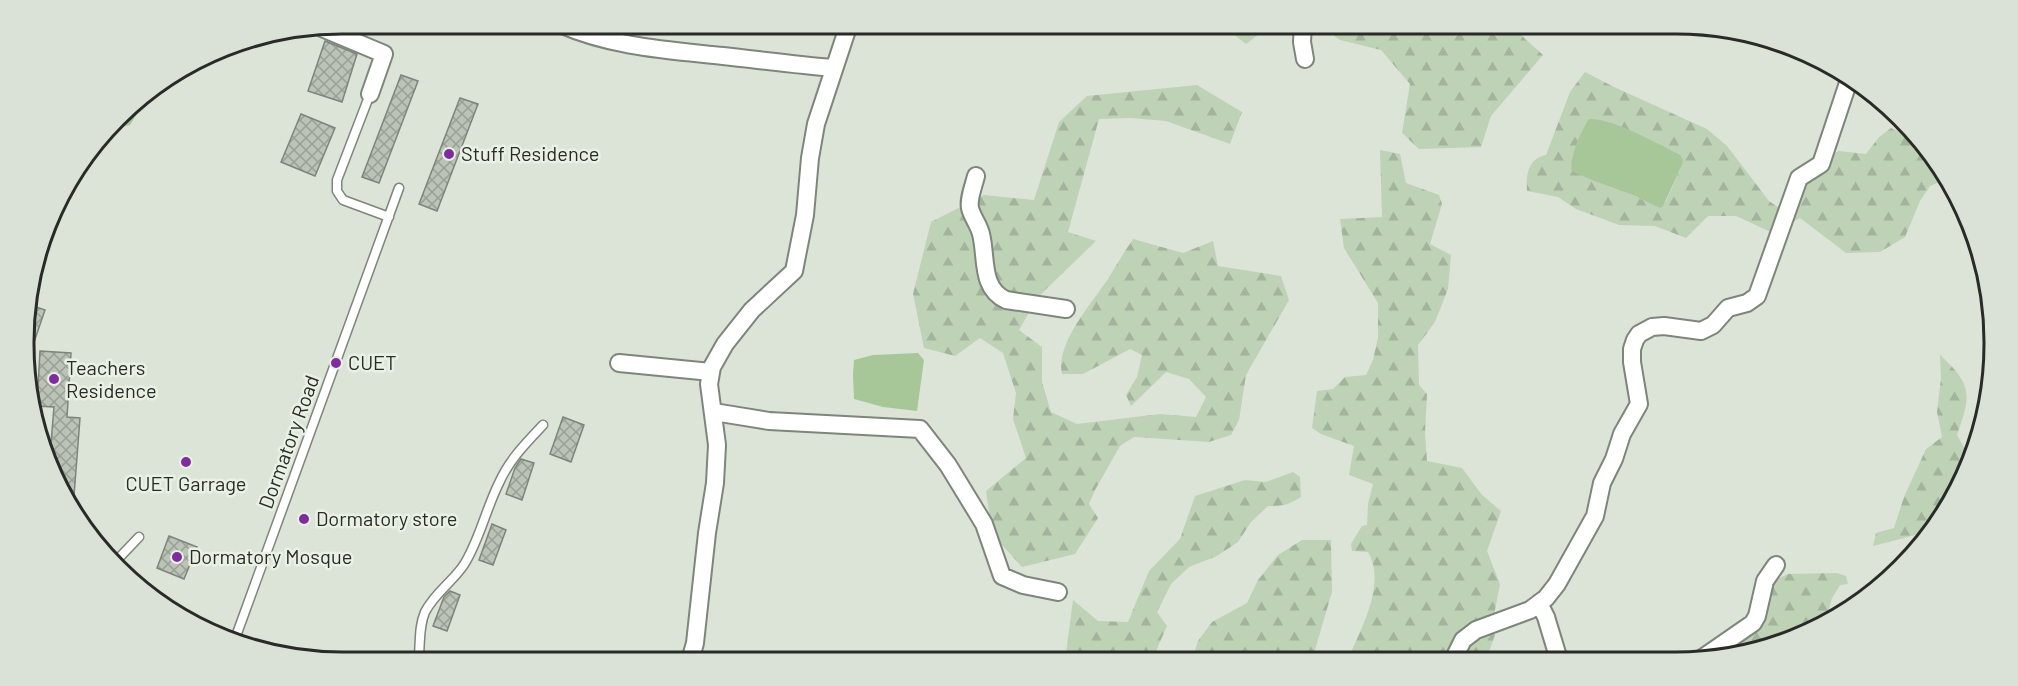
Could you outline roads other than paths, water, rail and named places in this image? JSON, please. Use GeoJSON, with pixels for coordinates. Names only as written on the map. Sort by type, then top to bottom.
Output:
{"type":"FeatureCollection","features":[{"type":"Feature","properties":{"kind":"street"},"geometry":{"type":"LineString","coordinates":[[337,34],[384,54],[370,93]]}},
{"type":"Feature","properties":{"kind":"street"},"geometry":{"type":"LineString","coordinates":[[582,34],[668,52],[834,68]]}},
{"type":"Feature","properties":{"kind":"street"},"geometry":{"type":"LineString","coordinates":[[692,652],[705,544],[715,483],[717,445],[709,384],[711,372],[725,344],[752,310],[794,271],[802,233],[816,124],[846,34]]}},
{"type":"Feature","properties":{"kind":"street"},"geometry":{"type":"LineString","coordinates":[[1302,34],[1305,59]]}},
{"type":"Feature","properties":{"kind":"street"},"geometry":{"type":"LineString","coordinates":[[1457,652],[1463,640],[1476,630],[1522,614],[1546,598],[1557,584],[1595,516],[1602,483],[1614,459],[1622,434],[1639,404],[1632,362],[1635,340],[1645,330],[1652,327],[1664,326],[1701,331],[1713,325],[1728,308],[1748,303],[1757,296],[1799,178],[1821,164],[1848,87]]}},
{"type":"Feature","properties":{"kind":"street"},"geometry":{"type":"LineString","coordinates":[[976,176],[969,206],[981,233],[987,278],[991,288],[997,296],[1006,300],[1066,309]]}},
{"type":"Feature","properties":{"kind":"street"},"geometry":{"type":"LineString","coordinates":[[619,363],[711,372]]}},
{"type":"Feature","properties":{"kind":"street"},"geometry":{"type":"LineString","coordinates":[[714,412],[769,421],[851,423],[920,429],[948,465],[984,524],[1002,576],[1023,585],[1058,592]]}},
{"type":"Feature","properties":{"kind":"street"},"geometry":{"type":"LineString","coordinates":[[1716,649],[1753,623],[1757,616],[1765,581],[1776,565]]}},
{"type":"Feature","properties":{"kind":"street"},"geometry":{"type":"LineString","coordinates":[[1539,603],[1546,617],[1557,652]]}},
{"type":"Feature","properties":{"kind":"lane"},"geometry":{"type":"LineString","coordinates":[[370,93],[337,180],[337,191],[343,200],[389,217]]}},
{"type":"Feature","properties":{"kind":"lane","name":"Dormatory Road"},"geometry":{"type":"LineString","coordinates":[[237,633],[399,188]]}},
{"type":"Feature","properties":{"kind":"lane"},"geometry":{"type":"LineString","coordinates":[[419,652],[420,626],[425,612],[442,588],[463,566],[476,544],[499,483],[512,458],[543,425]]}},
{"type":"Feature","properties":{"kind":"lane"},"geometry":{"type":"LineString","coordinates":[[121,556],[140,537]]}},
{"type":"Feature","properties":{"kind":"place","name":"Stuff Residence"},"geometry":{"type":"Point","coordinates":[449,154]}},
{"type":"Feature","properties":{"kind":"place","name":"CUET"},"geometry":{"type":"Point","coordinates":[336,363]}},
{"type":"Feature","properties":{"kind":"place","name":"Teachers Residence"},"geometry":{"type":"Point","coordinates":[54,379]}},
{"type":"Feature","properties":{"kind":"place","name":"CUET Garrage"},"geometry":{"type":"Point","coordinates":[186,462]}},
{"type":"Feature","properties":{"kind":"place","name":"Dormatory store"},"geometry":{"type":"Point","coordinates":[304,519]}},
{"type":"Feature","properties":{"kind":"place","name":"Dormatory Mosque"},"geometry":{"type":"Point","coordinates":[177,557]}}]}
